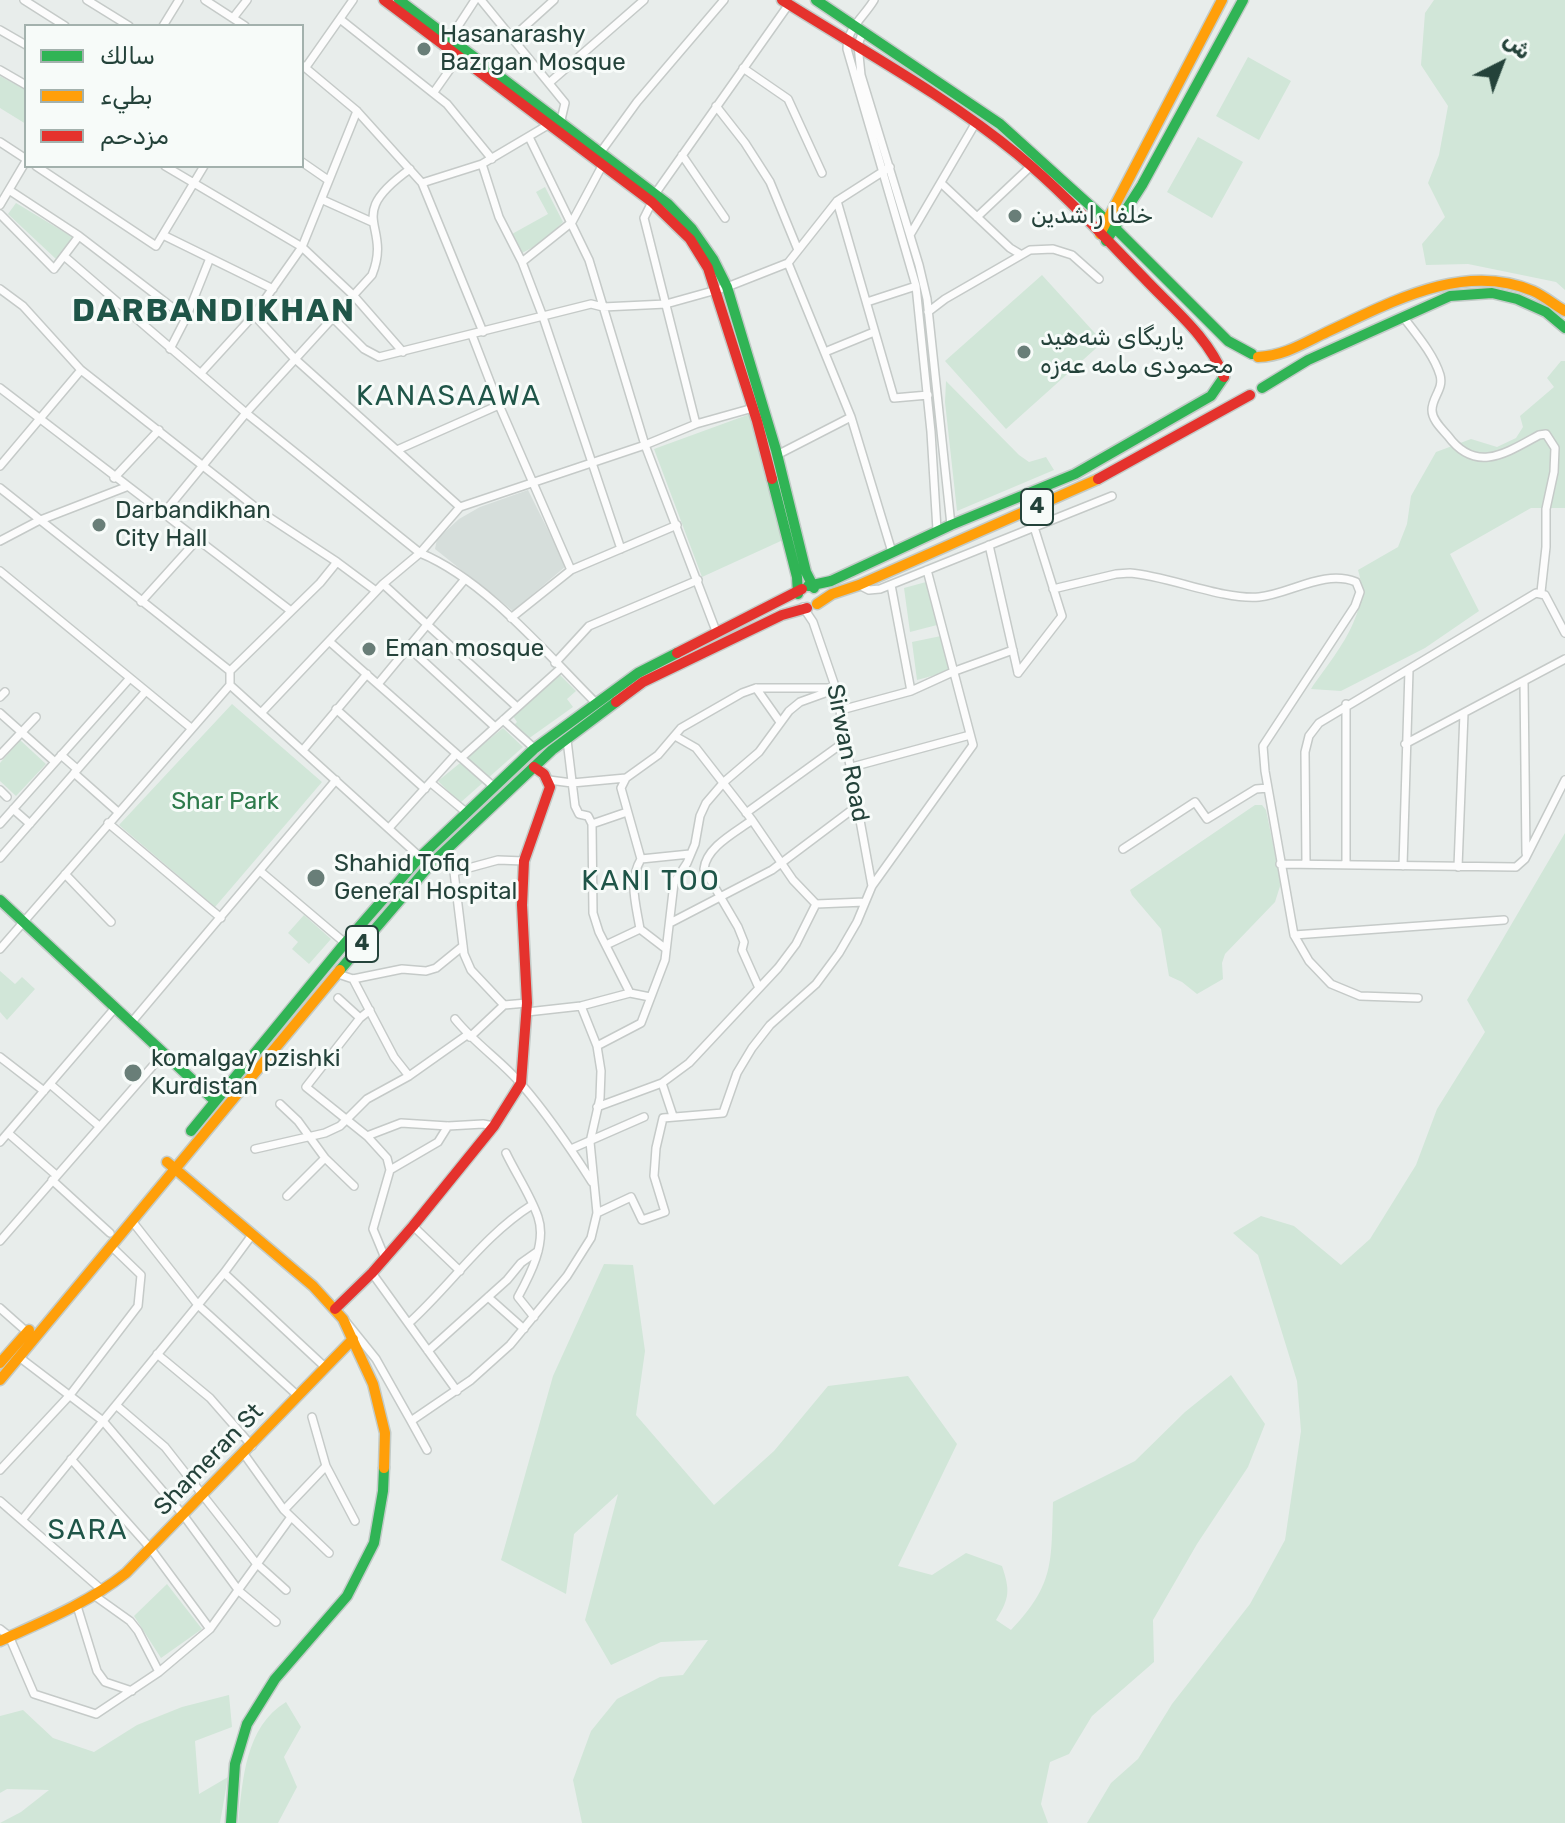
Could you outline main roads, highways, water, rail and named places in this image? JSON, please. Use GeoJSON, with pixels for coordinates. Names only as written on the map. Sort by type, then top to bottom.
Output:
{"type":"FeatureCollection","features":[{"type":"Feature","properties":{"kind":"main road"},"geometry":{"type":"LineString","coordinates":[[384,0],[602,166],[653,198]]}},
{"type":"Feature","properties":{"kind":"main road"},"geometry":{"type":"LineString","coordinates":[[399,0],[600,153],[653,198],[690,239],[722,288],[777,455],[806,572],[807,597]]}},
{"type":"Feature","properties":{"kind":"main road"},"geometry":{"type":"LineString","coordinates":[[816,0],[1000,124],[1111,224],[1228,341],[1263,362],[1267,375],[1262,388]]}},
{"type":"Feature","properties":{"kind":"main road"},"geometry":{"type":"LineString","coordinates":[[1111,224],[1130,178],[1222,0]]}},
{"type":"Feature","properties":{"kind":"main road"},"geometry":{"type":"LineString","coordinates":[[1103,237],[1142,185],[1243,0]]}},
{"type":"Feature","properties":{"kind":"main road"},"geometry":{"type":"LineString","coordinates":[[786,2],[858,45],[998,139],[1103,237],[1187,323],[1218,362],[1231,390],[1243,396],[1250,395],[1308,360],[1450,296],[1492,293],[1517,299],[1546,312],[1565,328]]}},
{"type":"Feature","properties":{"kind":"main road"},"geometry":{"type":"LineString","coordinates":[[1130,178],[1142,185]]}},
{"type":"Feature","properties":{"kind":"main road"},"geometry":{"type":"LineString","coordinates":[[1255,356],[1276,356],[1443,283],[1475,278],[1524,286],[1565,311]]}},
{"type":"Feature","properties":{"kind":"main road"},"geometry":{"type":"LineString","coordinates":[[722,288],[807,597]]}},
{"type":"Feature","properties":{"kind":"main road"},"geometry":{"type":"LineString","coordinates":[[1367,314],[1374,329]]}},
{"type":"Feature","properties":{"kind":"main road","name":"4"},"geometry":{"type":"LineString","coordinates":[[0,1380],[170,1165],[429,866],[567,738],[643,682],[782,615],[823,584],[951,525],[1075,474],[1211,396],[1224,377]]}},
{"type":"Feature","properties":{"kind":"main road","name":"4"},"geometry":{"type":"LineString","coordinates":[[0,1363],[131,1219],[215,1101],[345,943],[420,857],[534,749],[638,673],[716,631],[807,597],[832,594],[859,585],[1081,488],[1250,395]]}},
{"type":"Feature","properties":{"kind":"main road"},"geometry":{"type":"LineString","coordinates":[[335,1309],[413,1226],[494,1126],[521,1083],[527,1008],[522,905],[524,861],[550,787],[549,780],[534,767]]}},
{"type":"Feature","properties":{"kind":"main road"},"geometry":{"type":"LineString","coordinates":[[0,900],[215,1101]]}},
{"type":"Feature","properties":{"kind":"main road"},"geometry":{"type":"LineString","coordinates":[[170,1165],[313,1286],[335,1309],[343,1319],[373,1384],[385,1433],[383,1491],[374,1543],[347,1596],[275,1679],[247,1724],[235,1764],[231,1823]]}},
{"type":"Feature","properties":{"kind":"main road","name":"Shameran St"},"geometry":{"type":"LineString","coordinates":[[3,1636],[99,1594],[184,1516],[353,1339]]}},
{"type":"Feature","properties":{"kind":"place","name":"Hasanarashy Bazrgan Mosque"},"geometry":{"type":"Point","coordinates":[424,49]}},
{"type":"Feature","properties":{"kind":"place","name":"خلفا راشدين"},"geometry":{"type":"Point","coordinates":[1015,216]}},
{"type":"Feature","properties":{"kind":"place","name":"یاریگاى شه‌هید محمودى مامه‌ عه‌زه"},"geometry":{"type":"Point","coordinates":[1024,352]}},
{"type":"Feature","properties":{"kind":"place","name":"Darbandikhan City Hall"},"geometry":{"type":"Point","coordinates":[99,525]}},
{"type":"Feature","properties":{"kind":"place","name":"Eman mosque"},"geometry":{"type":"Point","coordinates":[369,649]}},
{"type":"Feature","properties":{"kind":"place","name":"Shahid Tofiq General Hospital"},"geometry":{"type":"Point","coordinates":[316,878]}},
{"type":"Feature","properties":{"kind":"place","name":"komalgay pzishki Kurdistan"},"geometry":{"type":"Point","coordinates":[133,1073]}},
{"type":"Feature","properties":{"kind":"district","name":"DARBANDIKHAN"},"geometry":{"type":"Point","coordinates":[214,312]}},
{"type":"Feature","properties":{"kind":"district","name":"KANASAAWA"},"geometry":{"type":"Point","coordinates":[449,397]}},
{"type":"Feature","properties":{"kind":"district","name":"KANI TOO"},"geometry":{"type":"Point","coordinates":[651,882]}},
{"type":"Feature","properties":{"kind":"district","name":"SARA"},"geometry":{"type":"Point","coordinates":[88,1531]}},
{"type":"Feature","properties":{"kind":"park label","name":"Shar Park"},"geometry":{"type":"Point","coordinates":[225,802]}}]}
